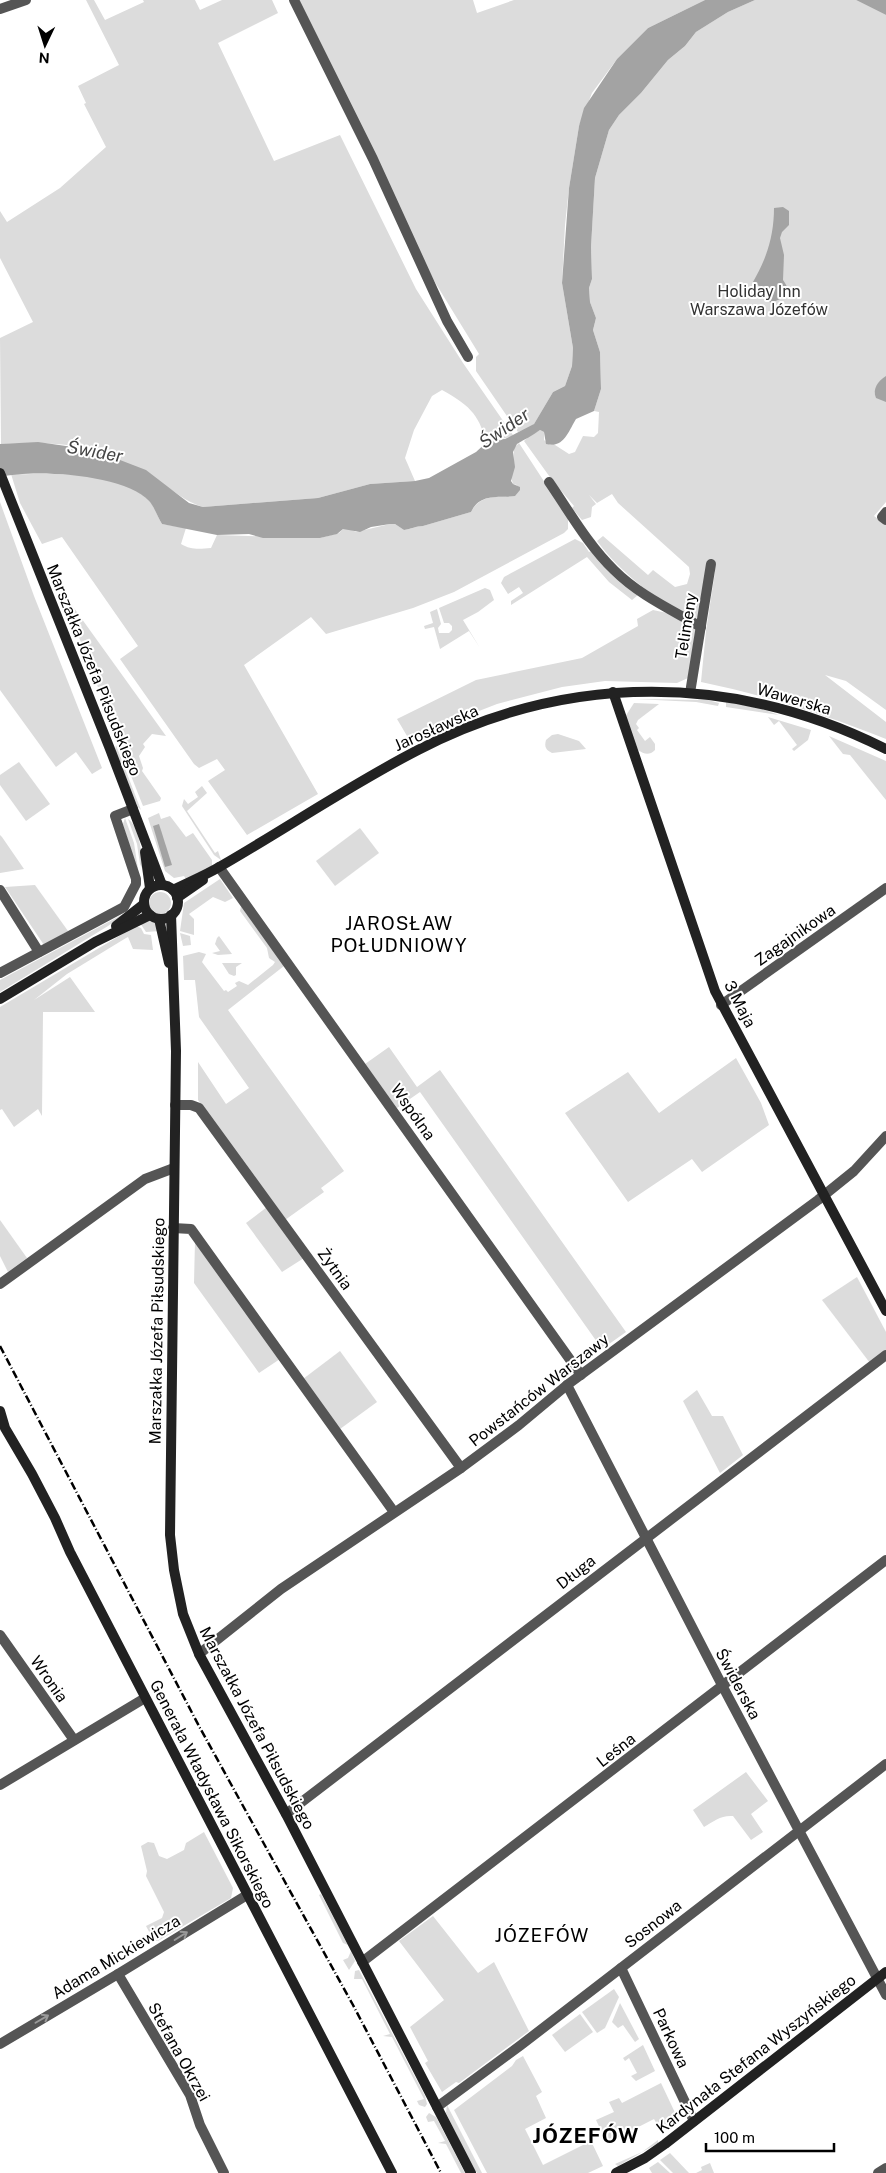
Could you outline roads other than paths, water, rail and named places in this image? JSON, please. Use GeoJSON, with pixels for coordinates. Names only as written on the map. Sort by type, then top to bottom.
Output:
{"type":"FeatureCollection","features":[{"type":"Feature","properties":{"kind":"main road","name":"Marszałka Józefa Piłsudskiego"},"geometry":{"type":"LineString","coordinates":[[0,474],[162,885]]}},
{"type":"Feature","properties":{"kind":"main road","name":"Jarosławska"},"geometry":{"type":"LineString","coordinates":[[175,894],[370,776],[450,735],[485,721],[529,707],[613,692],[690,693]]}},
{"type":"Feature","properties":{"kind":"main road","name":"3 Maja"},"geometry":{"type":"LineString","coordinates":[[613,692],[693,929],[721,1005],[886,1311]]}},
{"type":"Feature","properties":{"kind":"main road","name":"Wawerska"},"geometry":{"type":"LineString","coordinates":[[690,693],[724,697],[779,709],[830,725],[886,748]]}},
{"type":"Feature","properties":{"kind":"main road","name":"Marszałka Józefa Piłsudskiego"},"geometry":{"type":"LineString","coordinates":[[145,843],[150,888]]}},
{"type":"Feature","properties":{"kind":"main road"},"geometry":{"type":"LineString","coordinates":[[95,942],[154,917],[171,915],[177,907],[175,894],[162,885],[150,888],[144,898],[144,904],[154,917]]}},
{"type":"Feature","properties":{"kind":"main road"},"geometry":{"type":"LineString","coordinates":[[0,999],[95,942],[144,904]]}},
{"type":"Feature","properties":{"kind":"main road","name":"Marszałka Józefa Piłsudskiego"},"geometry":{"type":"LineString","coordinates":[[171,915],[175,1104],[170,1535],[182,1608],[199,1654],[286,1814],[471,2173]]}},
{"type":"Feature","properties":{"kind":"main road","name":"Marszałka Józefa Piłsudskiego"},"geometry":{"type":"LineString","coordinates":[[154,917],[174,994]]}},
{"type":"Feature","properties":{"kind":"main road","name":"Generała Władysława Sikorskiego"},"geometry":{"type":"LineString","coordinates":[[0,1412],[2,1427],[41,1490],[70,1552],[145,1698],[392,2173]]}},
{"type":"Feature","properties":{"kind":"main road","name":"Kardynała Stefana Wyszyńskiego"},"geometry":{"type":"LineString","coordinates":[[616,2173],[645,2158],[886,1972]]}},
{"type":"Feature","properties":{"kind":"street"},"geometry":{"type":"LineString","coordinates":[[0,9],[26,0]]}},
{"type":"Feature","properties":{"kind":"street"},"geometry":{"type":"LineString","coordinates":[[294,0],[373,159],[447,321],[468,357]]}},
{"type":"Feature","properties":{"kind":"street"},"geometry":{"type":"LineString","coordinates":[[549,482],[597,550],[615,571],[649,598],[701,626]]}},
{"type":"Feature","properties":{"kind":"street","name":"Telimeny"},"geometry":{"type":"LineString","coordinates":[[690,693],[711,564]]}},
{"type":"Feature","properties":{"kind":"street"},"geometry":{"type":"LineString","coordinates":[[0,973],[113,914],[124,907],[129,901],[136,884],[136,878],[115,816],[133,809]]}},
{"type":"Feature","properties":{"kind":"street","name":"Wspólna"},"geometry":{"type":"LineString","coordinates":[[219,867],[581,1375]]}},
{"type":"Feature","properties":{"kind":"street","name":"Zagajnikowa"},"geometry":{"type":"LineString","coordinates":[[721,1005],[886,888]]}},
{"type":"Feature","properties":{"kind":"street"},"geometry":{"type":"LineString","coordinates":[[0,890],[39,952]]}},
{"type":"Feature","properties":{"kind":"street","name":"Żytnia"},"geometry":{"type":"LineString","coordinates":[[175,1104],[191,1105],[199,1108],[461,1468]]}},
{"type":"Feature","properties":{"kind":"street","name":"Powstańców Warszawy"},"geometry":{"type":"LineString","coordinates":[[199,1654],[281,1589],[461,1468],[519,1425],[567,1385],[825,1195],[854,1171],[886,1136]]}},
{"type":"Feature","properties":{"kind":"street"},"geometry":{"type":"LineString","coordinates":[[0,1284],[145,1179],[174,1168]]}},
{"type":"Feature","properties":{"kind":"street"},"geometry":{"type":"LineString","coordinates":[[173,1228],[191,1229],[394,1512]]}},
{"type":"Feature","properties":{"kind":"street","name":"Długa"},"geometry":{"type":"LineString","coordinates":[[286,1814],[886,1355]]}},
{"type":"Feature","properties":{"kind":"street","name":"Świderska"},"geometry":{"type":"LineString","coordinates":[[567,1385],[722,1687],[886,1995]]}},
{"type":"Feature","properties":{"kind":"street","name":"Leśna"},"geometry":{"type":"LineString","coordinates":[[362,1962],[886,1560]]}},
{"type":"Feature","properties":{"kind":"street","name":"Wronia"},"geometry":{"type":"LineString","coordinates":[[0,1635],[74,1740]]}},
{"type":"Feature","properties":{"kind":"street"},"geometry":{"type":"LineString","coordinates":[[0,1785],[145,1698]]}},
{"type":"Feature","properties":{"kind":"street","name":"Sosnowa"},"geometry":{"type":"LineString","coordinates":[[437,2107],[886,1764]]}},
{"type":"Feature","properties":{"kind":"street","name":"Adama Mickiewicza"},"geometry":{"type":"LineString","coordinates":[[0,2044],[247,1895]]}},
{"type":"Feature","properties":{"kind":"street","name":"Parkowa"},"geometry":{"type":"LineString","coordinates":[[621,1968],[694,2121]]}},
{"type":"Feature","properties":{"kind":"street","name":"Stefana Okrzei"},"geometry":{"type":"LineString","coordinates":[[118,1974],[190,2095],[200,2125],[224,2173]]}},
{"type":"Feature","properties":{"kind":"street"},"geometry":{"type":"LineString","coordinates":[[878,2173],[886,2168]]}},
{"type":"Feature","properties":{"kind":"water","name":"Świder"},"geometry":{"type":"Polygon","coordinates":[[[705,0],[755,0],[728,12],[696,32],[619,115],[609,130],[595,178],[591,247],[592,279],[589,288],[590,302],[596,318],[593,330],[600,352],[601,389],[594,411],[576,419],[562,441],[552,445],[546,444],[544,432],[540,430],[517,444],[513,452],[515,467],[511,481],[520,487],[520,490],[515,496],[484,499],[471,512],[404,530],[395,524],[390,524],[371,527],[360,532],[343,529],[337,534],[320,538],[263,538],[249,534],[217,535],[162,524],[151,503],[137,492],[100,479],[55,474],[0,477],[0,444],[38,442],[94,450],[146,470],[189,503],[203,507],[318,498],[370,484],[415,481],[429,478],[476,452],[489,440],[505,439],[534,424],[553,392],[565,386],[572,366],[573,348],[562,283],[569,188],[579,126],[584,108],[617,59],[648,28],[705,0]]]}},
{"type":"Feature","properties":{"kind":"water"},"geometry":{"type":"Polygon","coordinates":[[[856,0],[886,0],[886,15],[856,0]]]}},
{"type":"Feature","properties":{"kind":"water"},"geometry":{"type":"Polygon","coordinates":[[[783,207],[789,211],[789,225],[782,232],[780,238],[784,255],[783,280],[788,294],[771,303],[768,301],[771,294],[753,282],[769,246],[773,228],[774,208],[783,207]]]}},
{"type":"Feature","properties":{"kind":"water"},"geometry":{"type":"Polygon","coordinates":[[[886,376],[886,402],[876,398],[875,388],[880,380],[886,376]]]}},
{"type":"Feature","properties":{"kind":"water"},"geometry":{"type":"Polygon","coordinates":[[[159,824],[172,865],[165,867],[153,826],[159,824]]]}},
{"type":"Feature","properties":{"kind":"railway"},"geometry":{"type":"LineString","coordinates":[[0,1346],[200,1728],[353,2005],[441,2173]]}},
{"type":"Feature","properties":{"kind":"district","name":"JAROSŁAW POŁUDNIOWY"},"geometry":{"type":"Point","coordinates":[399,934]}},
{"type":"Feature","properties":{"kind":"district","name":"JÓZEFÓW"},"geometry":{"type":"Point","coordinates":[542,1935]}},
{"type":"Feature","properties":{"kind":"district","name":"JÓZEFÓW"},"geometry":{"type":"Point","coordinates":[586,2135]}},
{"type":"Feature","properties":{"kind":"park label","name":"Holiday Inn Warszawa Józefów"},"geometry":{"type":"Point","coordinates":[759,300]}}]}
